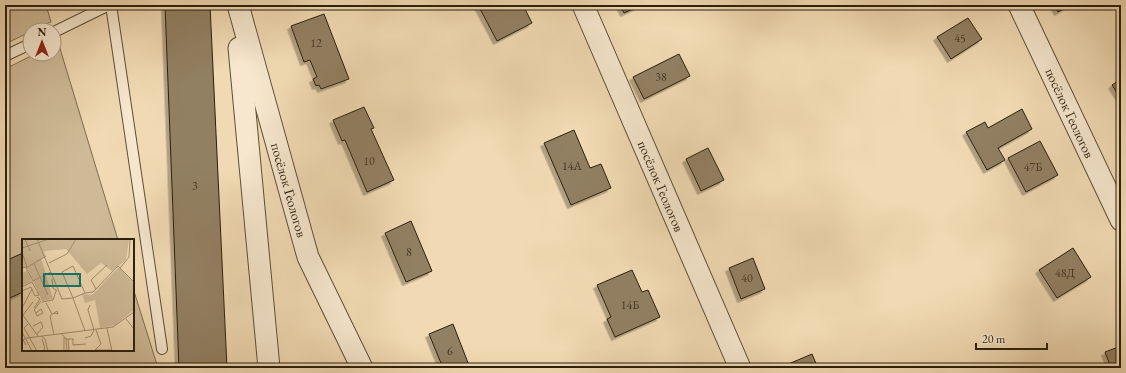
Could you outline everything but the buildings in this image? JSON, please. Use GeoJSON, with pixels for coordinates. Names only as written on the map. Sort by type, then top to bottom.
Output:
{"type":"FeatureCollection","features":[{"type":"Feature","properties":{"kind":"street","name":"посёлок Геологов"},"geometry":{"type":"LineString","coordinates":[[236,5],[269,368]]}},
{"type":"Feature","properties":{"kind":"street","name":"посёлок Геологов"},"geometry":{"type":"LineString","coordinates":[[236,5],[308,257],[362,368]]}},
{"type":"Feature","properties":{"kind":"street","name":"посёлок Геологов"},"geometry":{"type":"LineString","coordinates":[[583,5],[740,368]]}},
{"type":"Feature","properties":{"kind":"street","name":"посёлок Геологов"},"geometry":{"type":"LineString","coordinates":[[1018,5],[1121,220]]}},
{"type":"Feature","properties":{"kind":"lane"},"geometry":{"type":"LineString","coordinates":[[62,28],[110,5],[162,349]]}},
{"type":"Feature","properties":{"kind":"lane"},"geometry":{"type":"LineString","coordinates":[[5,56],[22,48]]}},
{"type":"Feature","properties":{"kind":"shaded area"},"geometry":{"type":"Polygon","coordinates":[[[5,5],[46,5],[51,22],[22,22],[22,36],[5,44],[5,5]]]}},
{"type":"Feature","properties":{"kind":"shaded area"},"geometry":{"type":"Polygon","coordinates":[[[62,55],[118,239],[22,239],[22,351],[134,351],[134,291],[158,368],[7,368],[5,365],[5,69],[22,60],[22,62],[62,62],[62,55]]]}}]}
